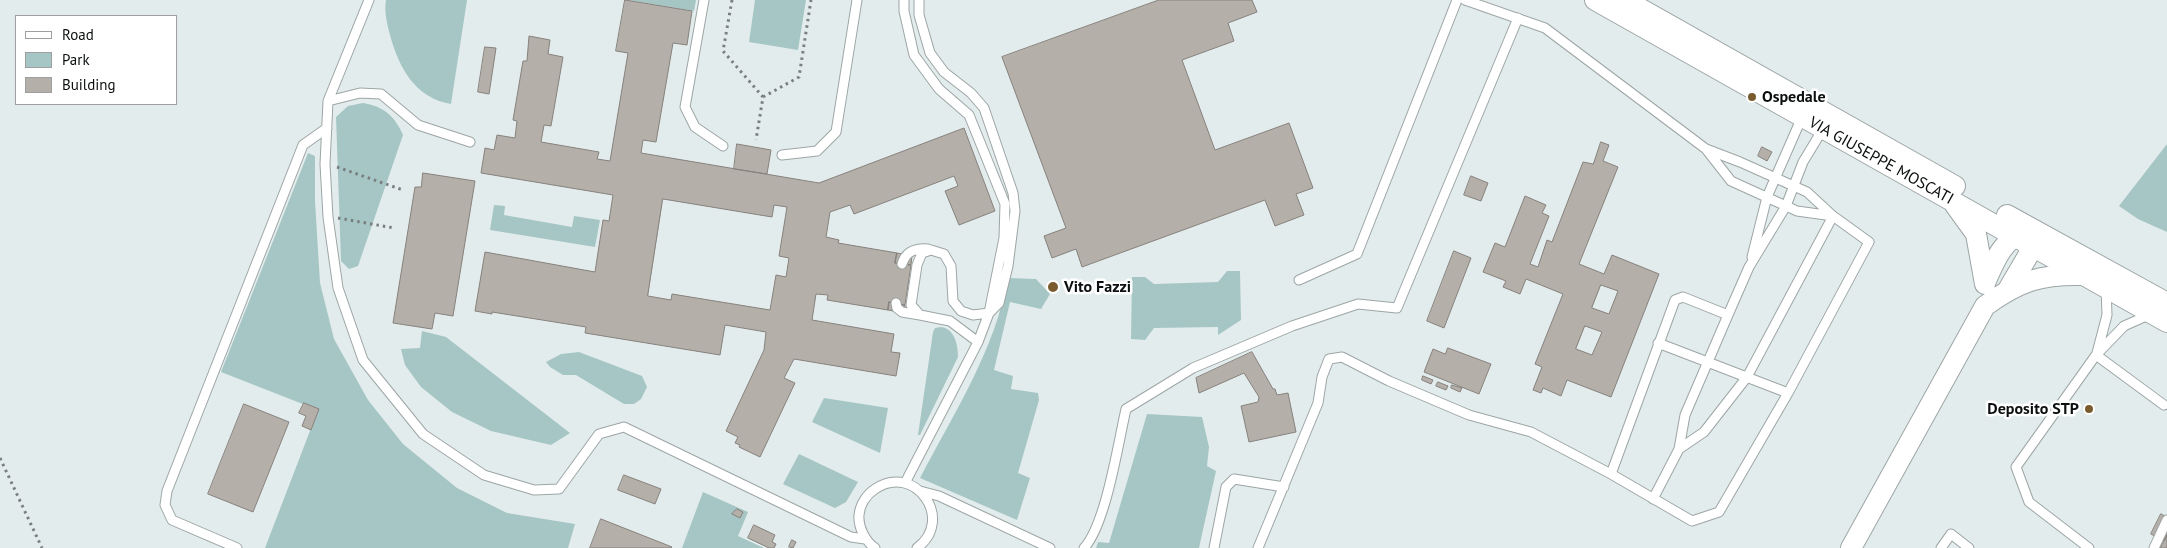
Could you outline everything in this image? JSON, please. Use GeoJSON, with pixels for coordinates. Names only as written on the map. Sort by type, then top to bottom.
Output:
{"type":"FeatureCollection","features":[{"type":"Feature","properties":{"kind":"street","name":"VIA GIUSEPPE MOSCATI"},"geometry":{"type":"LineString","coordinates":[[1595,0],[1950,199],[2024,236],[2106,287],[2162,313]]}},
{"type":"Feature","properties":{"kind":"street","name":"VIA GIUSEPPE MOSCATI"},"geometry":{"type":"LineString","coordinates":[[1625,0],[2024,236],[2162,313]]}},
{"type":"Feature","properties":{"kind":"street"},"geometry":{"type":"LineString","coordinates":[[1950,199],[1976,234],[1985,283],[1985,306]]}},
{"type":"Feature","properties":{"kind":"street"},"geometry":{"type":"LineString","coordinates":[[1985,283],[1996,258],[2007,241],[2024,236],[2029,254],[2009,288]]}},
{"type":"Feature","properties":{"kind":"street"},"geometry":{"type":"LineString","coordinates":[[1851,548],[1985,306],[2009,288],[2043,277],[2086,275]]}},
{"type":"Feature","properties":{"kind":"lane"},"geometry":{"type":"LineString","coordinates":[[369,0],[328,101],[325,164],[328,217],[338,288],[363,360],[423,434],[484,475],[534,490],[559,489],[599,434],[624,428],[852,537],[866,539]]}},
{"type":"Feature","properties":{"kind":"lane"},"geometry":{"type":"LineString","coordinates":[[704,0],[685,107],[695,127],[724,146]]}},
{"type":"Feature","properties":{"kind":"lane"},"geometry":{"type":"LineString","coordinates":[[782,155],[817,151],[836,132],[857,0]]}},
{"type":"Feature","properties":{"kind":"lane"},"geometry":{"type":"LineString","coordinates":[[904,0],[904,11],[914,55],[939,89],[969,115],[1005,204],[1004,238],[989,313],[978,342],[905,483]]}},
{"type":"Feature","properties":{"kind":"lane"},"geometry":{"type":"LineString","coordinates":[[902,264],[905,255],[921,248],[944,254],[951,266],[953,301],[960,311],[973,315],[989,313],[999,302],[1008,266],[1015,212],[1013,193],[984,108],[971,93],[944,72],[930,53],[919,15],[919,0]]}},
{"type":"Feature","properties":{"kind":"lane"},"geometry":{"type":"LineString","coordinates":[[1299,280],[1357,254],[1458,0]]}},
{"type":"Feature","properties":{"kind":"lane"},"geometry":{"type":"LineString","coordinates":[[1465,0],[1545,28],[1706,149],[1732,181],[1797,211],[1833,216]]}},
{"type":"Feature","properties":{"kind":"lane"},"geometry":{"type":"LineString","coordinates":[[1084,548],[1092,539],[1102,514],[1126,410],[1193,368],[1292,326],[1358,304],[1397,308],[1518,18]]}},
{"type":"Feature","properties":{"kind":"lane"},"geometry":{"type":"LineString","coordinates":[[328,101],[360,93],[381,94],[418,125],[470,142]]}},
{"type":"Feature","properties":{"kind":"lane"},"geometry":{"type":"LineString","coordinates":[[1749,267],[1767,197],[1802,117]]}},
{"type":"Feature","properties":{"kind":"lane"},"geometry":{"type":"LineString","coordinates":[[237,548],[172,520],[165,505],[167,491],[303,145],[326,128]]}},
{"type":"Feature","properties":{"kind":"lane"},"geometry":{"type":"LineString","coordinates":[[1654,499],[1679,449],[1685,415],[1749,267],[1786,206],[1803,162],[1823,129]]}},
{"type":"Feature","properties":{"kind":"lane"},"geometry":{"type":"LineString","coordinates":[[1258,548],[1318,403],[1322,377],[1330,360],[1342,357],[1389,381],[1469,414],[1532,432],[1611,474],[1692,522],[1719,512],[1788,393],[1869,242],[1833,216],[1807,192],[1706,149]]}},
{"type":"Feature","properties":{"kind":"lane"},"geometry":{"type":"LineString","coordinates":[[1679,449],[1704,432],[1748,377],[1833,216]]}},
{"type":"Feature","properties":{"kind":"lane"},"geometry":{"type":"LineString","coordinates":[[920,315],[912,305],[917,265],[922,253],[931,250]]}},
{"type":"Feature","properties":{"kind":"lane"},"geometry":{"type":"LineString","coordinates":[[2096,356],[2107,315],[2106,287]]}},
{"type":"Feature","properties":{"kind":"lane"},"geometry":{"type":"LineString","coordinates":[[1611,474],[1674,300],[1683,297],[1728,315]]}},
{"type":"Feature","properties":{"kind":"lane"},"geometry":{"type":"LineString","coordinates":[[896,303],[897,308],[902,312],[950,320],[978,342]]}},
{"type":"Feature","properties":{"kind":"lane"},"geometry":{"type":"LineString","coordinates":[[2089,548],[2029,502],[2016,468],[2096,356],[2124,326],[2162,313]]}},
{"type":"Feature","properties":{"kind":"lane"},"geometry":{"type":"LineString","coordinates":[[1658,342],[1788,393]]}},
{"type":"Feature","properties":{"kind":"lane"},"geometry":{"type":"LineString","coordinates":[[2096,356],[2164,405]]}},
{"type":"Feature","properties":{"kind":"lane"},"geometry":{"type":"LineString","coordinates":[[1214,548],[1226,487],[1234,479],[1284,486]]}},
{"type":"Feature","properties":{"kind":"lane"},"geometry":{"type":"LineString","coordinates":[[875,548],[866,539],[860,521],[863,503],[870,492],[880,485],[892,482],[905,483],[920,491],[939,496],[1050,548]]}},
{"type":"Feature","properties":{"kind":"lane"},"geometry":{"type":"LineString","coordinates":[[916,548],[929,534],[932,523],[932,511],[928,500],[920,491]]}},
{"type":"Feature","properties":{"kind":"lane"},"geometry":{"type":"LineString","coordinates":[[2154,548],[2167,520]]}},
{"type":"Feature","properties":{"kind":"lane"},"geometry":{"type":"LineString","coordinates":[[1941,548],[1951,534],[1969,548]]}},
{"type":"Feature","properties":{"kind":"path"},"geometry":{"type":"LineString","coordinates":[[732,0],[724,51],[763,96],[756,140]]}},
{"type":"Feature","properties":{"kind":"path"},"geometry":{"type":"LineString","coordinates":[[763,96],[799,77],[811,0]]}},
{"type":"Feature","properties":{"kind":"path"},"geometry":{"type":"LineString","coordinates":[[325,164],[403,190]]}},
{"type":"Feature","properties":{"kind":"path"},"geometry":{"type":"LineString","coordinates":[[328,217],[394,228]]}},
{"type":"Feature","properties":{"kind":"path"},"geometry":{"type":"LineString","coordinates":[[0,458],[42,548]]}},
{"type":"Feature","properties":{"kind":"green space"},"geometry":{"type":"Polygon","coordinates":[[[386,0],[467,0],[451,104],[438,101],[418,88],[410,80],[398,59],[389,31],[386,0]]]}},
{"type":"Feature","properties":{"kind":"green space"},"geometry":{"type":"Polygon","coordinates":[[[628,0],[696,0],[694,11],[628,0]]]}},
{"type":"Feature","properties":{"kind":"green space"},"geometry":{"type":"Polygon","coordinates":[[[755,0],[806,0],[798,50],[749,42],[755,0]]]}},
{"type":"Feature","properties":{"kind":"green space"},"geometry":{"type":"Polygon","coordinates":[[[363,103],[370,104],[388,113],[396,122],[403,135],[358,266],[349,269],[341,261],[336,117],[348,106],[363,103]]]}},
{"type":"Feature","properties":{"kind":"green space"},"geometry":{"type":"Polygon","coordinates":[[[2167,144],[2167,232],[2138,219],[2119,206],[2167,144]]]}},
{"type":"Feature","properties":{"kind":"green space"},"geometry":{"type":"Polygon","coordinates":[[[308,153],[315,156],[315,201],[320,283],[334,339],[368,400],[403,444],[457,488],[507,513],[575,524],[568,548],[265,548],[318,410],[221,372],[308,153]]]}},
{"type":"Feature","properties":{"kind":"green space"},"geometry":{"type":"Polygon","coordinates":[[[494,205],[505,206],[504,215],[572,227],[574,216],[600,220],[595,247],[490,230],[494,205]]]}},
{"type":"Feature","properties":{"kind":"green space"},"geometry":{"type":"Polygon","coordinates":[[[1227,271],[1240,271],[1241,320],[1218,335],[1218,327],[1154,328],[1145,340],[1131,339],[1132,277],[1145,277],[1154,284],[1218,282],[1227,271]]]}},
{"type":"Feature","properties":{"kind":"green space"},"geometry":{"type":"Polygon","coordinates":[[[1008,278],[1036,279],[1050,294],[1041,309],[1010,302],[994,370],[1013,376],[1011,389],[1038,393],[1039,400],[1018,473],[1030,478],[1017,520],[920,478],[972,381],[983,356],[994,330],[1008,278]]]}},
{"type":"Feature","properties":{"kind":"green space"},"geometry":{"type":"Polygon","coordinates":[[[935,328],[946,328],[953,334],[958,357],[920,435],[918,435],[933,332],[935,328]]]}},
{"type":"Feature","properties":{"kind":"green space"},"geometry":{"type":"Polygon","coordinates":[[[422,331],[446,337],[570,433],[551,445],[491,431],[452,412],[421,387],[405,365],[401,349],[420,348],[422,331]]]}},
{"type":"Feature","properties":{"kind":"green space"},"geometry":{"type":"Polygon","coordinates":[[[579,352],[642,376],[647,387],[641,399],[634,404],[624,404],[576,375],[563,375],[550,367],[546,362],[561,354],[579,352]]]}},
{"type":"Feature","properties":{"kind":"green space"},"geometry":{"type":"Polygon","coordinates":[[[824,398],[888,408],[880,453],[812,422],[824,398]]]}},
{"type":"Feature","properties":{"kind":"green space"},"geometry":{"type":"Polygon","coordinates":[[[1147,414],[1202,417],[1209,447],[1207,466],[1216,471],[1199,548],[1096,548],[1098,542],[1109,543],[1147,414]]]}},
{"type":"Feature","properties":{"kind":"green space"},"geometry":{"type":"Polygon","coordinates":[[[799,454],[858,482],[846,502],[835,508],[783,484],[799,454]]]}},
{"type":"Feature","properties":{"kind":"green space"},"geometry":{"type":"Polygon","coordinates":[[[703,492],[748,512],[738,536],[764,548],[682,548],[703,492]]]}},
{"type":"Feature","properties":{"kind":"building"},"geometry":{"type":"Polygon","coordinates":[[[625,0],[692,11],[687,45],[673,43],[656,142],[643,140],[641,153],[819,183],[964,128],[995,211],[959,225],[945,191],[958,186],[954,176],[854,214],[850,205],[830,212],[826,237],[839,240],[838,243],[897,253],[895,263],[911,265],[905,305],[889,302],[888,310],[827,300],[828,295],[816,294],[812,320],[894,334],[891,352],[900,353],[896,376],[794,359],[784,378],[795,383],[760,457],[739,447],[740,445],[735,443],[738,437],[726,431],[764,350],[766,332],[725,325],[720,355],[585,333],[586,327],[475,311],[485,252],[595,272],[603,220],[609,221],[613,195],[481,173],[485,148],[494,150],[497,135],[515,138],[517,121],[513,120],[523,61],[527,61],[529,36],[550,40],[548,54],[563,57],[551,126],[544,125],[541,142],[599,152],[597,159],[610,161],[628,53],[616,51],[625,0]],[[663,199],[648,296],[671,300],[672,294],[770,310],[776,275],[786,277],[789,258],[779,256],[787,207],[774,205],[772,217],[663,199]]]}},
{"type":"Feature","properties":{"kind":"building"},"geometry":{"type":"Polygon","coordinates":[[[1159,0],[1252,0],[1257,12],[1228,23],[1234,41],[1182,60],[1215,150],[1289,123],[1313,188],[1296,194],[1304,215],[1275,226],[1265,200],[1082,267],[1076,249],[1052,258],[1044,236],[1066,228],[1002,57],[1159,0]]]}},
{"type":"Feature","properties":{"kind":"building"},"geometry":{"type":"Polygon","coordinates":[[[485,47],[496,48],[489,94],[478,92],[485,47]]]}},
{"type":"Feature","properties":{"kind":"building"},"geometry":{"type":"Polygon","coordinates":[[[1601,142],[1609,145],[1603,161],[1618,167],[1579,264],[1604,274],[1612,255],[1659,274],[1611,397],[1567,380],[1561,396],[1543,388],[1541,393],[1533,390],[1542,367],[1535,364],[1563,294],[1526,279],[1520,294],[1503,287],[1506,281],[1483,272],[1495,243],[1505,247],[1525,196],[1546,205],[1542,213],[1549,216],[1530,264],[1538,267],[1547,240],[1552,242],[1583,162],[1593,164],[1601,142]],[[1601,285],[1592,308],[1609,314],[1618,291],[1601,285]],[[1585,326],[1576,349],[1592,355],[1602,332],[1585,326]]]}},
{"type":"Feature","properties":{"kind":"building"},"geometry":{"type":"Polygon","coordinates":[[[737,144],[771,150],[767,174],[734,169],[737,144]]]}},
{"type":"Feature","properties":{"kind":"building"},"geometry":{"type":"Polygon","coordinates":[[[1762,147],[1772,152],[1767,161],[1758,156],[1762,147]]]}},
{"type":"Feature","properties":{"kind":"building"},"geometry":{"type":"Polygon","coordinates":[[[423,173],[475,181],[453,316],[435,313],[432,329],[393,323],[415,187],[421,187],[423,173]]]}},
{"type":"Feature","properties":{"kind":"building"},"geometry":{"type":"Polygon","coordinates":[[[1471,176],[1488,183],[1481,201],[1464,195],[1471,176]]]}},
{"type":"Feature","properties":{"kind":"building"},"geometry":{"type":"Polygon","coordinates":[[[1454,251],[1471,258],[1444,328],[1427,321],[1454,251]]]}},
{"type":"Feature","properties":{"kind":"building"},"geometry":{"type":"Polygon","coordinates":[[[897,253],[912,256],[911,265],[895,263],[897,253]]]}},
{"type":"Feature","properties":{"kind":"building"},"geometry":{"type":"Polygon","coordinates":[[[889,302],[905,305],[904,313],[888,310],[889,302]]]}},
{"type":"Feature","properties":{"kind":"building"},"geometry":{"type":"Polygon","coordinates":[[[1448,348],[1491,364],[1479,394],[1424,372],[1433,349],[1445,354],[1448,348]]]}},
{"type":"Feature","properties":{"kind":"building"},"geometry":{"type":"Polygon","coordinates":[[[1252,352],[1277,395],[1288,393],[1296,432],[1249,442],[1241,406],[1258,402],[1259,397],[1244,373],[1199,393],[1196,378],[1252,352]]]}},
{"type":"Feature","properties":{"kind":"building"},"geometry":{"type":"Polygon","coordinates":[[[1423,376],[1433,380],[1431,384],[1422,380],[1423,376]]]}},
{"type":"Feature","properties":{"kind":"building"},"geometry":{"type":"Polygon","coordinates":[[[1438,382],[1448,386],[1446,390],[1436,386],[1438,382]]]}},
{"type":"Feature","properties":{"kind":"building"},"geometry":{"type":"Polygon","coordinates":[[[1452,385],[1462,388],[1460,392],[1451,388],[1452,385]]]}},
{"type":"Feature","properties":{"kind":"building"},"geometry":{"type":"Polygon","coordinates":[[[304,403],[319,409],[311,430],[302,426],[306,416],[299,413],[304,403]]]}},
{"type":"Feature","properties":{"kind":"building"},"geometry":{"type":"Polygon","coordinates":[[[244,404],[289,422],[253,512],[208,494],[244,404]]]}},
{"type":"Feature","properties":{"kind":"building"},"geometry":{"type":"Polygon","coordinates":[[[624,475],[661,489],[655,504],[618,490],[624,475]]]}},
{"type":"Feature","properties":{"kind":"building"},"geometry":{"type":"Polygon","coordinates":[[[737,509],[743,512],[740,518],[732,514],[737,509]]]}},
{"type":"Feature","properties":{"kind":"building"},"geometry":{"type":"Polygon","coordinates":[[[2161,514],[2167,517],[2167,535],[2164,541],[2151,534],[2161,514]]]}},
{"type":"Feature","properties":{"kind":"building"},"geometry":{"type":"Polygon","coordinates":[[[601,519],[672,547],[590,548],[601,519]]]}},
{"type":"Feature","properties":{"kind":"building"},"geometry":{"type":"Polygon","coordinates":[[[754,525],[775,535],[772,542],[776,544],[774,548],[769,548],[748,538],[754,525]]]}},
{"type":"Feature","properties":{"kind":"building"},"geometry":{"type":"Polygon","coordinates":[[[2167,535],[2167,548],[2160,548],[2164,541],[2167,535]]]}},
{"type":"Feature","properties":{"kind":"building"},"geometry":{"type":"Polygon","coordinates":[[[792,540],[796,542],[793,548],[789,547],[792,540]]]}},
{"type":"Feature","properties":{"kind":"place","name":"Ospedale"},"geometry":{"type":"Point","coordinates":[1752,97]}},
{"type":"Feature","properties":{"kind":"place","name":"Vito Fazzi"},"geometry":{"type":"Point","coordinates":[1053,287]}},
{"type":"Feature","properties":{"kind":"place","name":"Deposito STP"},"geometry":{"type":"Point","coordinates":[2089,409]}}]}
